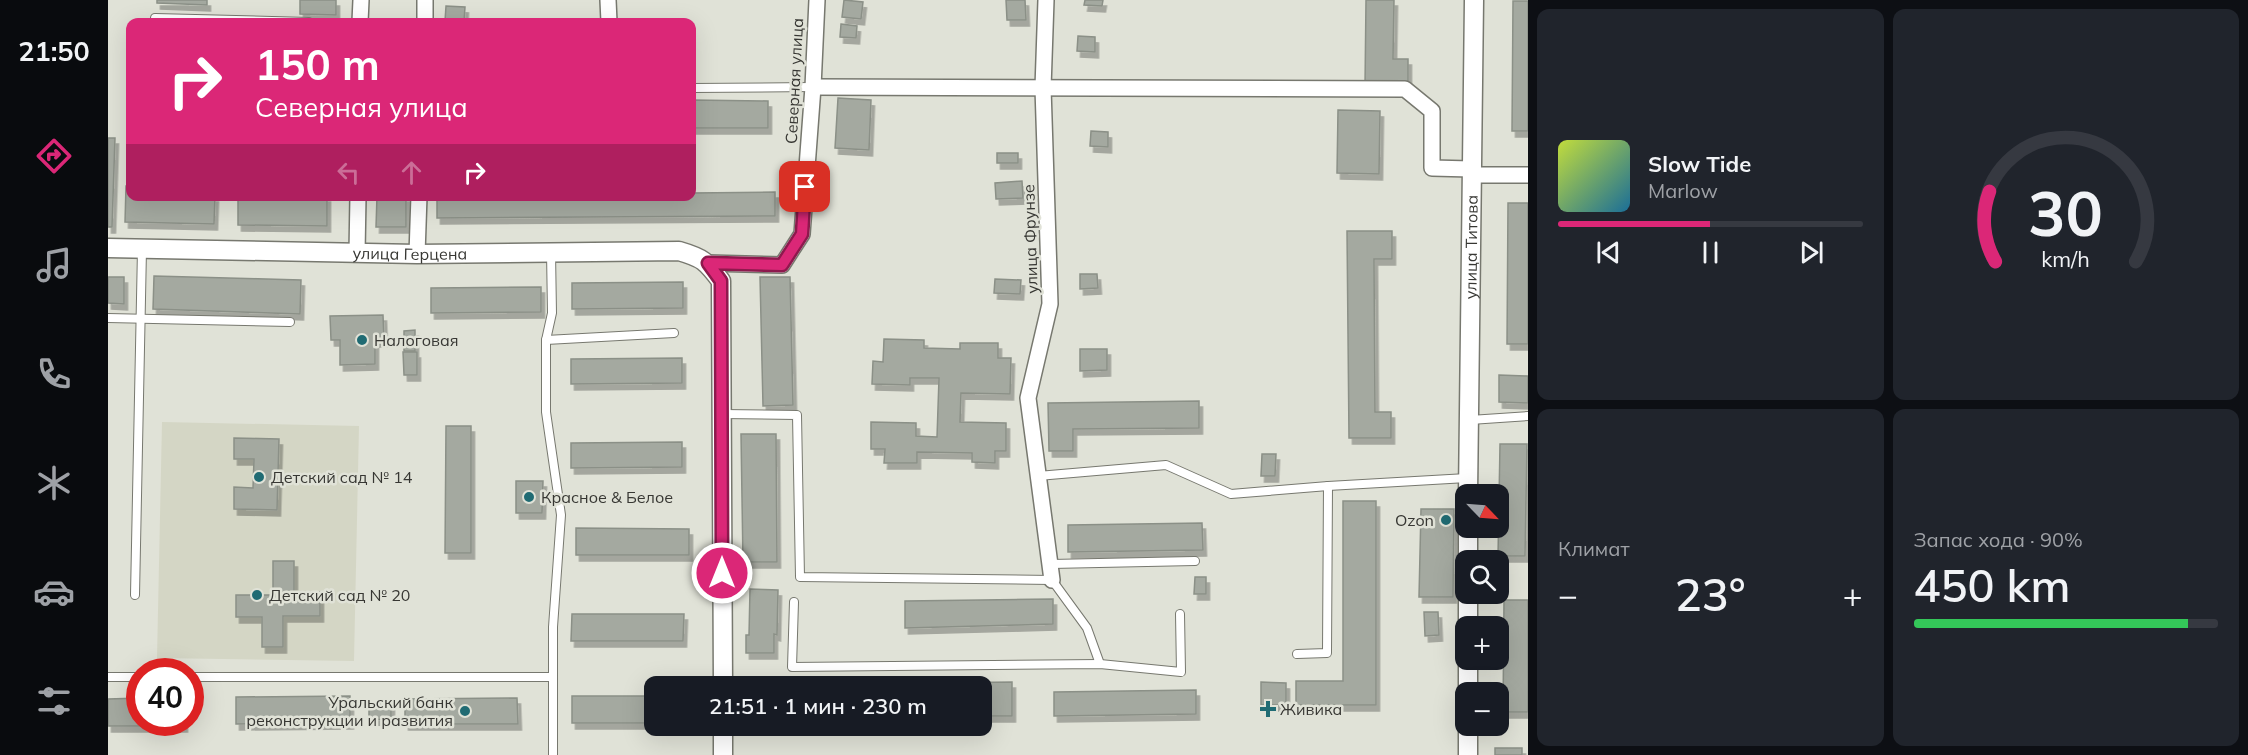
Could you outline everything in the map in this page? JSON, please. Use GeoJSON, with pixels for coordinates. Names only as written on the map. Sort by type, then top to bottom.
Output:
{"type":"FeatureCollection","features":[{"type":"Feature","properties":{"kind":"street"},"geometry":{"type":"LineString","coordinates":[[360,18],[361,0]]}},
{"type":"Feature","properties":{"kind":"street"},"geometry":{"type":"LineString","coordinates":[[425,0],[425,18]]}},
{"type":"Feature","properties":{"kind":"street"},"geometry":{"type":"LineString","coordinates":[[608,0],[609,18]]}},
{"type":"Feature","properties":{"kind":"street","name":"Северная улица"},"geometry":{"type":"LineString","coordinates":[[708,263],[782,265],[802,234],[817,0]]}},
{"type":"Feature","properties":{"kind":"street","name":"улица Фрунзе"},"geometry":{"type":"LineString","coordinates":[[1046,0],[1043,88],[1050,304],[1028,398],[1052,580]]}},
{"type":"Feature","properties":{"kind":"street","name":"улица Титова"},"geometry":{"type":"LineString","coordinates":[[1468,484],[1474,0]]}},
{"type":"Feature","properties":{"kind":"street"},"geometry":{"type":"LineString","coordinates":[[813,87],[1405,89],[1432,111],[1431,168],[1528,175]]}},
{"type":"Feature","properties":{"kind":"street"},"geometry":{"type":"LineString","coordinates":[[357,201],[357,253]]}},
{"type":"Feature","properties":{"kind":"street"},"geometry":{"type":"LineString","coordinates":[[417,254],[419,201]]}},
{"type":"Feature","properties":{"kind":"street","name":"улица Герцена"},"geometry":{"type":"LineString","coordinates":[[108,248],[417,254],[679,251],[708,263]]}},
{"type":"Feature","properties":{"kind":"street"},"geometry":{"type":"LineString","coordinates":[[708,263],[721,281],[723,676]]}},
{"type":"Feature","properties":{"kind":"street"},"geometry":{"type":"LineString","coordinates":[[723,736],[723,755]]}},
{"type":"Feature","properties":{"kind":"street"},"geometry":{"type":"LineString","coordinates":[[1468,736],[1468,755]]}},
{"type":"Feature","properties":{"kind":"lane"},"geometry":{"type":"LineString","coordinates":[[696,88],[813,87]]}},
{"type":"Feature","properties":{"kind":"lane"},"geometry":{"type":"LineString","coordinates":[[135,595],[142,249]]}},
{"type":"Feature","properties":{"kind":"lane"},"geometry":{"type":"LineString","coordinates":[[550,252],[552,314],[546,340],[546,412],[561,515],[553,627],[553,755]]}},
{"type":"Feature","properties":{"kind":"lane"},"geometry":{"type":"LineString","coordinates":[[108,318],[290,322]]}},
{"type":"Feature","properties":{"kind":"lane"},"geometry":{"type":"LineString","coordinates":[[546,340],[674,333]]}},
{"type":"Feature","properties":{"kind":"lane"},"geometry":{"type":"LineString","coordinates":[[721,414],[797,415],[800,577],[1052,580],[1087,628],[1100,664]]}},
{"type":"Feature","properties":{"kind":"lane"},"geometry":{"type":"LineString","coordinates":[[1469,420],[1528,416]]}},
{"type":"Feature","properties":{"kind":"lane"},"geometry":{"type":"LineString","coordinates":[[1038,476],[1166,465],[1231,494],[1328,486],[1455,486]]}},
{"type":"Feature","properties":{"kind":"lane"},"geometry":{"type":"LineString","coordinates":[[1297,654],[1328,653],[1328,486]]}},
{"type":"Feature","properties":{"kind":"lane"},"geometry":{"type":"LineString","coordinates":[[1051,564],[1195,561]]}},
{"type":"Feature","properties":{"kind":"lane"},"geometry":{"type":"LineString","coordinates":[[794,602],[792,667],[1100,664],[1181,672],[1180,614]]}},
{"type":"Feature","properties":{"kind":"lane"},"geometry":{"type":"LineString","coordinates":[[108,677],[126,677]]}},
{"type":"Feature","properties":{"kind":"lane"},"geometry":{"type":"LineString","coordinates":[[204,677],[553,677]]}},
{"type":"Feature","properties":{"kind":"shaded area"},"geometry":{"type":"Polygon","coordinates":[[[162,422],[359,426],[354,661],[157,658],[162,422]]]}},
{"type":"Feature","properties":{"kind":"building"},"geometry":{"type":"Polygon","coordinates":[[[157,0],[207,0],[207,5],[157,3],[157,0]]]}},
{"type":"Feature","properties":{"kind":"building"},"geometry":{"type":"Polygon","coordinates":[[[300,0],[336,0],[336,15],[300,14],[300,0]]]}},
{"type":"Feature","properties":{"kind":"building"},"geometry":{"type":"Polygon","coordinates":[[[844,0],[863,2],[861,19],[842,17],[844,0]]]}},
{"type":"Feature","properties":{"kind":"building"},"geometry":{"type":"Polygon","coordinates":[[[1006,0],[1025,0],[1026,20],[1007,20],[1006,0]]]}},
{"type":"Feature","properties":{"kind":"building"},"geometry":{"type":"Polygon","coordinates":[[[1085,0],[1103,0],[1102,6],[1084,5],[1085,0]]]}},
{"type":"Feature","properties":{"kind":"building"},"geometry":{"type":"Polygon","coordinates":[[[1366,0],[1394,0],[1393,59],[1408,59],[1408,87],[1365,86],[1366,0]]]}},
{"type":"Feature","properties":{"kind":"building"},"geometry":{"type":"Polygon","coordinates":[[[1513,1],[1528,1],[1528,131],[1512,131],[1513,1]]]}},
{"type":"Feature","properties":{"kind":"building"},"geometry":{"type":"Polygon","coordinates":[[[446,6],[465,7],[464,18],[445,18],[446,6]]]}},
{"type":"Feature","properties":{"kind":"building"},"geometry":{"type":"Polygon","coordinates":[[[841,24],[857,26],[856,38],[840,37],[841,24]]]}},
{"type":"Feature","properties":{"kind":"building"},"geometry":{"type":"Polygon","coordinates":[[[1078,36],[1095,37],[1095,52],[1077,51],[1078,36]]]}},
{"type":"Feature","properties":{"kind":"building"},"geometry":{"type":"Polygon","coordinates":[[[838,98],[871,100],[869,150],[835,148],[838,98]]]}},
{"type":"Feature","properties":{"kind":"building"},"geometry":{"type":"Polygon","coordinates":[[[696,100],[768,101],[768,128],[696,128],[696,100]]]}},
{"type":"Feature","properties":{"kind":"building"},"geometry":{"type":"Polygon","coordinates":[[[1338,110],[1380,111],[1379,174],[1337,173],[1338,110]]]}},
{"type":"Feature","properties":{"kind":"building"},"geometry":{"type":"Polygon","coordinates":[[[1091,131],[1108,132],[1108,147],[1090,146],[1091,131]]]}},
{"type":"Feature","properties":{"kind":"building"},"geometry":{"type":"Polygon","coordinates":[[[108,138],[115,138],[112,227],[108,227],[108,138]]]}},
{"type":"Feature","properties":{"kind":"building"},"geometry":{"type":"Polygon","coordinates":[[[997,153],[1018,153],[1018,163],[997,163],[997,153]]]}},
{"type":"Feature","properties":{"kind":"building"},"geometry":{"type":"Polygon","coordinates":[[[1022,181],[1023,198],[996,199],[995,183],[1022,181]]]}},
{"type":"Feature","properties":{"kind":"building"},"geometry":{"type":"Polygon","coordinates":[[[126,186],[126,201],[215,201],[214,224],[125,222],[126,186]]]}},
{"type":"Feature","properties":{"kind":"building"},"geometry":{"type":"Polygon","coordinates":[[[775,192],[775,216],[437,218],[437,201],[696,201],[696,193],[775,192]]]}},
{"type":"Feature","properties":{"kind":"building"},"geometry":{"type":"Polygon","coordinates":[[[238,201],[327,201],[327,226],[238,225],[238,201]]]}},
{"type":"Feature","properties":{"kind":"building"},"geometry":{"type":"Polygon","coordinates":[[[377,201],[406,201],[406,227],[376,227],[377,201]]]}},
{"type":"Feature","properties":{"kind":"building"},"geometry":{"type":"Polygon","coordinates":[[[1508,203],[1528,203],[1528,344],[1507,344],[1508,203]]]}},
{"type":"Feature","properties":{"kind":"building"},"geometry":{"type":"Polygon","coordinates":[[[1347,231],[1392,231],[1392,259],[1374,259],[1375,412],[1391,412],[1391,438],[1349,438],[1347,231]]]}},
{"type":"Feature","properties":{"kind":"building"},"geometry":{"type":"Polygon","coordinates":[[[1080,274],[1097,274],[1098,288],[1080,289],[1080,274]]]}},
{"type":"Feature","properties":{"kind":"building"},"geometry":{"type":"Polygon","coordinates":[[[154,276],[301,280],[300,314],[153,309],[154,276]]]}},
{"type":"Feature","properties":{"kind":"building"},"geometry":{"type":"Polygon","coordinates":[[[108,277],[124,277],[124,304],[108,303],[108,277]]]}},
{"type":"Feature","properties":{"kind":"building"},"geometry":{"type":"Polygon","coordinates":[[[760,277],[790,277],[793,405],[763,406],[760,277]]]}},
{"type":"Feature","properties":{"kind":"building"},"geometry":{"type":"Polygon","coordinates":[[[995,279],[1021,280],[1020,294],[994,293],[995,279]]]}},
{"type":"Feature","properties":{"kind":"building"},"geometry":{"type":"Polygon","coordinates":[[[683,282],[683,308],[572,309],[572,283],[683,282]]]}},
{"type":"Feature","properties":{"kind":"building"},"geometry":{"type":"Polygon","coordinates":[[[541,287],[541,312],[431,313],[431,288],[541,287]]]}},
{"type":"Feature","properties":{"kind":"building","name":"Налоговая"},"geometry":{"type":"Polygon","coordinates":[[[383,315],[384,341],[375,341],[375,364],[340,365],[340,340],[331,340],[330,316],[383,315]]]}},
{"type":"Feature","properties":{"kind":"building"},"geometry":{"type":"Polygon","coordinates":[[[415,330],[415,351],[404,351],[404,331],[415,330]]]}},
{"type":"Feature","properties":{"kind":"building"},"geometry":{"type":"Polygon","coordinates":[[[884,339],[924,340],[924,348],[960,349],[960,343],[998,343],[998,358],[1011,358],[1010,394],[961,393],[960,422],[1006,423],[1006,451],[995,451],[995,463],[972,462],[972,453],[917,452],[917,463],[884,463],[885,449],[871,449],[871,422],[916,423],[916,436],[937,437],[939,378],[910,378],[910,385],[872,384],[873,361],[883,362],[884,339]]]}},
{"type":"Feature","properties":{"kind":"building"},"geometry":{"type":"Polygon","coordinates":[[[1080,349],[1107,349],[1107,370],[1080,371],[1080,349]]]}},
{"type":"Feature","properties":{"kind":"building"},"geometry":{"type":"Polygon","coordinates":[[[403,352],[417,352],[417,375],[404,375],[403,352]]]}},
{"type":"Feature","properties":{"kind":"building"},"geometry":{"type":"Polygon","coordinates":[[[682,358],[682,383],[571,384],[571,359],[682,358]]]}},
{"type":"Feature","properties":{"kind":"building"},"geometry":{"type":"Polygon","coordinates":[[[1499,375],[1528,376],[1528,403],[1499,402],[1499,375]]]}},
{"type":"Feature","properties":{"kind":"building"},"geometry":{"type":"Polygon","coordinates":[[[1199,401],[1199,428],[1073,429],[1073,451],[1049,451],[1048,403],[1199,401]]]}},
{"type":"Feature","properties":{"kind":"building"},"geometry":{"type":"Polygon","coordinates":[[[446,426],[471,426],[471,553],[445,553],[446,426]]]}},
{"type":"Feature","properties":{"kind":"building"},"geometry":{"type":"Polygon","coordinates":[[[741,434],[776,434],[777,562],[743,562],[741,434]]]}},
{"type":"Feature","properties":{"kind":"building"},"geometry":{"type":"Polygon","coordinates":[[[234,438],[279,439],[277,510],[234,509],[234,487],[253,488],[254,459],[234,459],[234,438]]]}},
{"type":"Feature","properties":{"kind":"building"},"geometry":{"type":"Polygon","coordinates":[[[682,442],[682,467],[571,468],[571,443],[682,442]]]}},
{"type":"Feature","properties":{"kind":"building"},"geometry":{"type":"Polygon","coordinates":[[[1500,444],[1527,444],[1525,556],[1509,556],[1509,550],[1498,550],[1498,538],[1509,538],[1509,484],[1499,484],[1500,444]]]}},
{"type":"Feature","properties":{"kind":"building"},"geometry":{"type":"Polygon","coordinates":[[[1262,454],[1276,454],[1275,476],[1261,476],[1262,454]]]}},
{"type":"Feature","properties":{"kind":"building","name":"Красное & Белое"},"geometry":{"type":"Polygon","coordinates":[[[516,481],[543,481],[542,513],[516,513],[516,481]]]}},
{"type":"Feature","properties":{"kind":"building"},"geometry":{"type":"Polygon","coordinates":[[[1343,501],[1376,501],[1376,705],[1296,705],[1296,681],[1343,681],[1343,501]]]}},
{"type":"Feature","properties":{"kind":"building"},"geometry":{"type":"Polygon","coordinates":[[[1421,509],[1454,509],[1453,597],[1419,597],[1421,509]]]}},
{"type":"Feature","properties":{"kind":"building"},"geometry":{"type":"Polygon","coordinates":[[[1202,523],[1203,550],[1068,552],[1068,525],[1202,523]]]}},
{"type":"Feature","properties":{"kind":"building"},"geometry":{"type":"Polygon","coordinates":[[[576,528],[689,529],[689,555],[576,555],[576,528]]]}},
{"type":"Feature","properties":{"kind":"building"},"geometry":{"type":"Polygon","coordinates":[[[273,561],[294,561],[294,592],[320,592],[320,616],[283,616],[283,647],[262,647],[262,617],[236,617],[236,595],[273,595],[273,561]]]}},
{"type":"Feature","properties":{"kind":"building"},"geometry":{"type":"Polygon","coordinates":[[[1195,577],[1206,577],[1206,594],[1194,594],[1195,577]]]}},
{"type":"Feature","properties":{"kind":"building"},"geometry":{"type":"Polygon","coordinates":[[[750,589],[778,590],[777,635],[774,634],[774,653],[746,653],[746,635],[749,635],[750,589]]]}},
{"type":"Feature","properties":{"kind":"building"},"geometry":{"type":"Polygon","coordinates":[[[1053,599],[1053,624],[905,628],[905,601],[1053,599]]]}},
{"type":"Feature","properties":{"kind":"building"},"geometry":{"type":"Polygon","coordinates":[[[1509,600],[1528,600],[1528,712],[1509,712],[1509,682],[1503,682],[1503,670],[1509,670],[1509,616],[1504,616],[1504,604],[1509,604],[1509,600]]]}},
{"type":"Feature","properties":{"kind":"building"},"geometry":{"type":"Polygon","coordinates":[[[1424,612],[1438,612],[1439,635],[1425,636],[1424,612]]]}},
{"type":"Feature","properties":{"kind":"building"},"geometry":{"type":"Polygon","coordinates":[[[572,614],[684,614],[683,641],[571,641],[572,614]]]}},
{"type":"Feature","properties":{"kind":"building"},"geometry":{"type":"Polygon","coordinates":[[[992,682],[1012,682],[1012,716],[992,716],[992,682]]]}},
{"type":"Feature","properties":{"kind":"building"},"geometry":{"type":"Polygon","coordinates":[[[1261,682],[1286,683],[1286,705],[1261,705],[1261,682]]]}},
{"type":"Feature","properties":{"kind":"building"},"geometry":{"type":"Polygon","coordinates":[[[1196,690],[1196,714],[1054,716],[1054,692],[1196,690]]]}},
{"type":"Feature","properties":{"kind":"building"},"geometry":{"type":"Polygon","coordinates":[[[350,696],[350,723],[236,724],[236,697],[350,696]]]}},
{"type":"Feature","properties":{"kind":"building"},"geometry":{"type":"Polygon","coordinates":[[[572,696],[644,696],[644,723],[572,723],[572,696]]]}},
{"type":"Feature","properties":{"kind":"building"},"geometry":{"type":"Polygon","coordinates":[[[126,698],[126,726],[108,726],[108,699],[126,698]]]}},
{"type":"Feature","properties":{"kind":"building"},"geometry":{"type":"Polygon","coordinates":[[[517,698],[518,724],[405,724],[405,699],[517,698]]]}},
{"type":"Feature","properties":{"kind":"building"},"geometry":{"type":"Polygon","coordinates":[[[369,703],[391,704],[391,720],[369,719],[369,703]]]}},
{"type":"Feature","properties":{"kind":"building"},"geometry":{"type":"Polygon","coordinates":[[[1495,748],[1522,748],[1522,755],[1495,755],[1495,748]]]}},
{"type":"Feature","properties":{"kind":"place","name":"Налоговая"},"geometry":{"type":"Point","coordinates":[362,340]}},
{"type":"Feature","properties":{"kind":"place","name":"Детский сад № 14"},"geometry":{"type":"Point","coordinates":[259,477]}},
{"type":"Feature","properties":{"kind":"place","name":"Красное & Белое"},"geometry":{"type":"Point","coordinates":[529,497]}},
{"type":"Feature","properties":{"kind":"place","name":"Ozon"},"geometry":{"type":"Point","coordinates":[1446,520]}},
{"type":"Feature","properties":{"kind":"place","name":"Детский сад № 20"},"geometry":{"type":"Point","coordinates":[257,595]}},
{"type":"Feature","properties":{"kind":"place","name":"Живика"},"geometry":{"type":"Point","coordinates":[1268,709]}},
{"type":"Feature","properties":{"kind":"place","name":"Уральский банк реконструкции и развития"},"geometry":{"type":"Point","coordinates":[465,711]}},
{"type":"Feature","properties":{"kind":"route"},"geometry":{"type":"LineString","coordinates":[[722,573],[721,281],[708,263],[782,265],[802,234],[805,187]]}}]}
